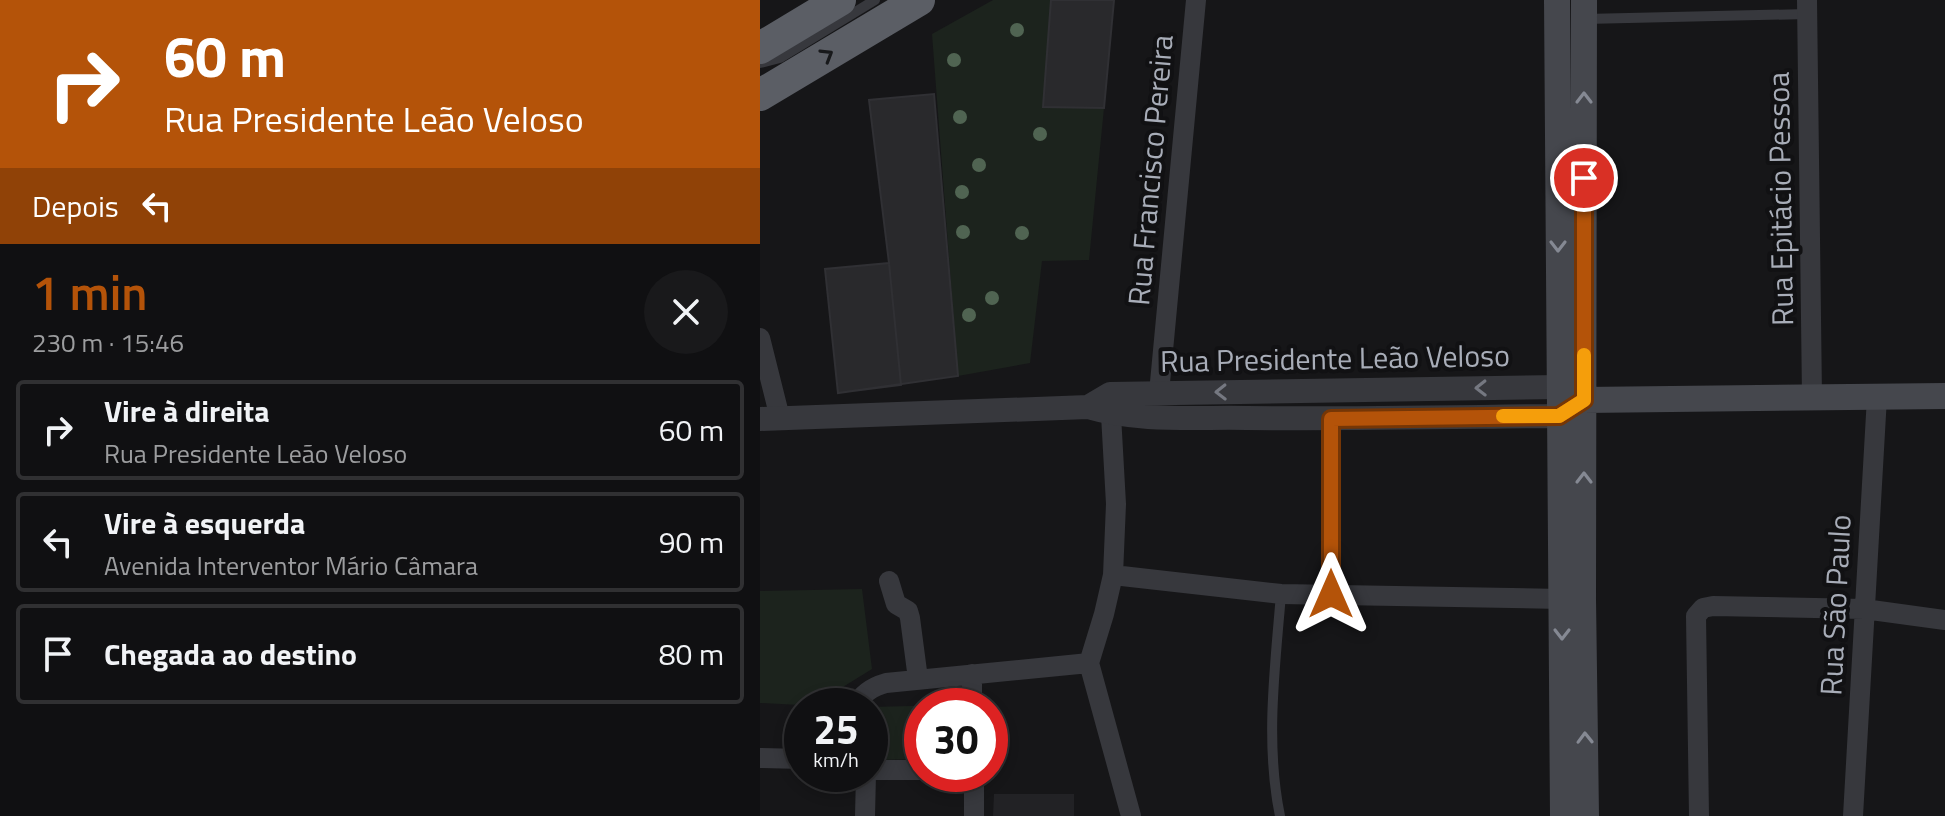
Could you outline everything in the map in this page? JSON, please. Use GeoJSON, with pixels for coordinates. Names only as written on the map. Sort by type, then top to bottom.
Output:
{"type":"FeatureCollection","features":[{"type":"Feature","properties":{"kind":"highway"},"geometry":{"type":"LineString","coordinates":[[766,67],[840,0]]}},
{"type":"Feature","properties":{"kind":"highway"},"geometry":{"type":"LineString","coordinates":[[766,67],[919,0]]}},
{"type":"Feature","properties":{"kind":"main road"},"geometry":{"type":"LineString","coordinates":[[1557,0],[1563,816]]}},
{"type":"Feature","properties":{"kind":"main road"},"geometry":{"type":"LineString","coordinates":[[1584,9],[1583,599],[1586,816]]}},
{"type":"Feature","properties":{"kind":"main road","name":"Rua Presidente Leão Veloso"},"geometry":{"type":"LineString","coordinates":[[1559,387],[1584,400],[1945,396]]}},
{"type":"Feature","properties":{"kind":"main road"},"geometry":{"type":"LineString","coordinates":[[1559,416],[1584,400]]}},
{"type":"Feature","properties":{"kind":"street","name":"Rua Francisco Pereira"},"geometry":{"type":"LineString","coordinates":[[1159,393],[1196,0]]}},
{"type":"Feature","properties":{"kind":"street","name":"Rua Epitácio Pessoa"},"geometry":{"type":"LineString","coordinates":[[1807,7],[1812,397]]}},
{"type":"Feature","properties":{"kind":"street"},"geometry":{"type":"LineString","coordinates":[[760,338],[770,419]]}},
{"type":"Feature","properties":{"kind":"street","name":"Rua Presidente Leão Veloso"},"geometry":{"type":"LineString","coordinates":[[770,419],[1103,405],[1159,393],[1559,387]]}},
{"type":"Feature","properties":{"kind":"street","name":"Rua São Paulo"},"geometry":{"type":"LineString","coordinates":[[1853,816],[1877,397]]}},
{"type":"Feature","properties":{"kind":"street","name":"Rua Presidente Leão Veloso"},"geometry":{"type":"LineString","coordinates":[[1103,405],[1156,417],[1331,419],[1559,416]]}},
{"type":"Feature","properties":{"kind":"street"},"geometry":{"type":"LineString","coordinates":[[1103,405],[1116,504],[1113,575],[1089,663],[1131,816]]}},
{"type":"Feature","properties":{"kind":"street"},"geometry":{"type":"LineString","coordinates":[[1331,419],[1331,594]]}},
{"type":"Feature","properties":{"kind":"street"},"geometry":{"type":"LineString","coordinates":[[1113,575],[1281,594],[1562,599]]}},
{"type":"Feature","properties":{"kind":"street"},"geometry":{"type":"LineString","coordinates":[[889,581],[896,604],[908,611],[918,679]]}},
{"type":"Feature","properties":{"kind":"street"},"geometry":{"type":"LineString","coordinates":[[1699,816],[1696,616],[1703,608],[1864,609],[1945,620]]}},
{"type":"Feature","properties":{"kind":"street"},"geometry":{"type":"LineString","coordinates":[[873,688],[918,679],[1089,663]]}},
{"type":"Feature","properties":{"kind":"street"},"geometry":{"type":"LineString","coordinates":[[972,674],[972,688]]}},
{"type":"Feature","properties":{"kind":"street"},"geometry":{"type":"LineString","coordinates":[[760,758],[784,759]]}},
{"type":"Feature","properties":{"kind":"street"},"geometry":{"type":"LineString","coordinates":[[865,816],[866,792]]}},
{"type":"Feature","properties":{"kind":"street"},"geometry":{"type":"LineString","coordinates":[[974,792],[974,816]]}},
{"type":"Feature","properties":{"kind":"lane"},"geometry":{"type":"LineString","coordinates":[[766,67],[875,0]]}},
{"type":"Feature","properties":{"kind":"lane"},"geometry":{"type":"LineString","coordinates":[[1584,9],[1807,7]]}},
{"type":"Feature","properties":{"kind":"lane"},"geometry":{"type":"LineString","coordinates":[[1280,816],[1274,789],[1272,705],[1281,594]]}},
{"type":"Feature","properties":{"kind":"shaded area"},"geometry":{"type":"Polygon","coordinates":[[[993,0],[1051,0],[1043,106],[1104,108],[1089,260],[1042,261],[1030,363],[958,376],[932,34],[993,0]]]}},
{"type":"Feature","properties":{"kind":"shaded area"},"geometry":{"type":"Polygon","coordinates":[[[862,589],[872,669],[841,688],[784,688],[784,704],[760,703],[760,591],[862,589]]]}},
{"type":"Feature","properties":{"kind":"shaded area"},"geometry":{"type":"Polygon","coordinates":[[[904,706],[904,759],[888,760],[888,707],[904,706]]]}},
{"type":"Feature","properties":{"kind":"shaded area"},"geometry":{"type":"Polygon","coordinates":[[[994,794],[1074,794],[1074,816],[993,816],[994,794]]]}},
{"type":"Feature","properties":{"kind":"building"},"geometry":{"type":"Polygon","coordinates":[[[1051,0],[1114,0],[1104,108],[1043,107],[1051,0]]]}},
{"type":"Feature","properties":{"kind":"building"},"geometry":{"type":"Polygon","coordinates":[[[934,94],[958,376],[838,393],[825,269],[889,263],[869,100],[934,94]]]}},
{"type":"Feature","properties":{"kind":"building"},"geometry":{"type":"Polygon","coordinates":[[[889,263],[901,385],[838,393],[825,269],[889,263]]]}},
{"type":"Feature","properties":{"kind":"slow traffic"},"geometry":{"type":"LineString","coordinates":[[1503,416],[1559,416],[1584,400],[1584,355]]}},
{"type":"Feature","properties":{"kind":"route"},"geometry":{"type":"LineString","coordinates":[[1331,594],[1331,419],[1559,416],[1584,400],[1584,178]]}}]}
